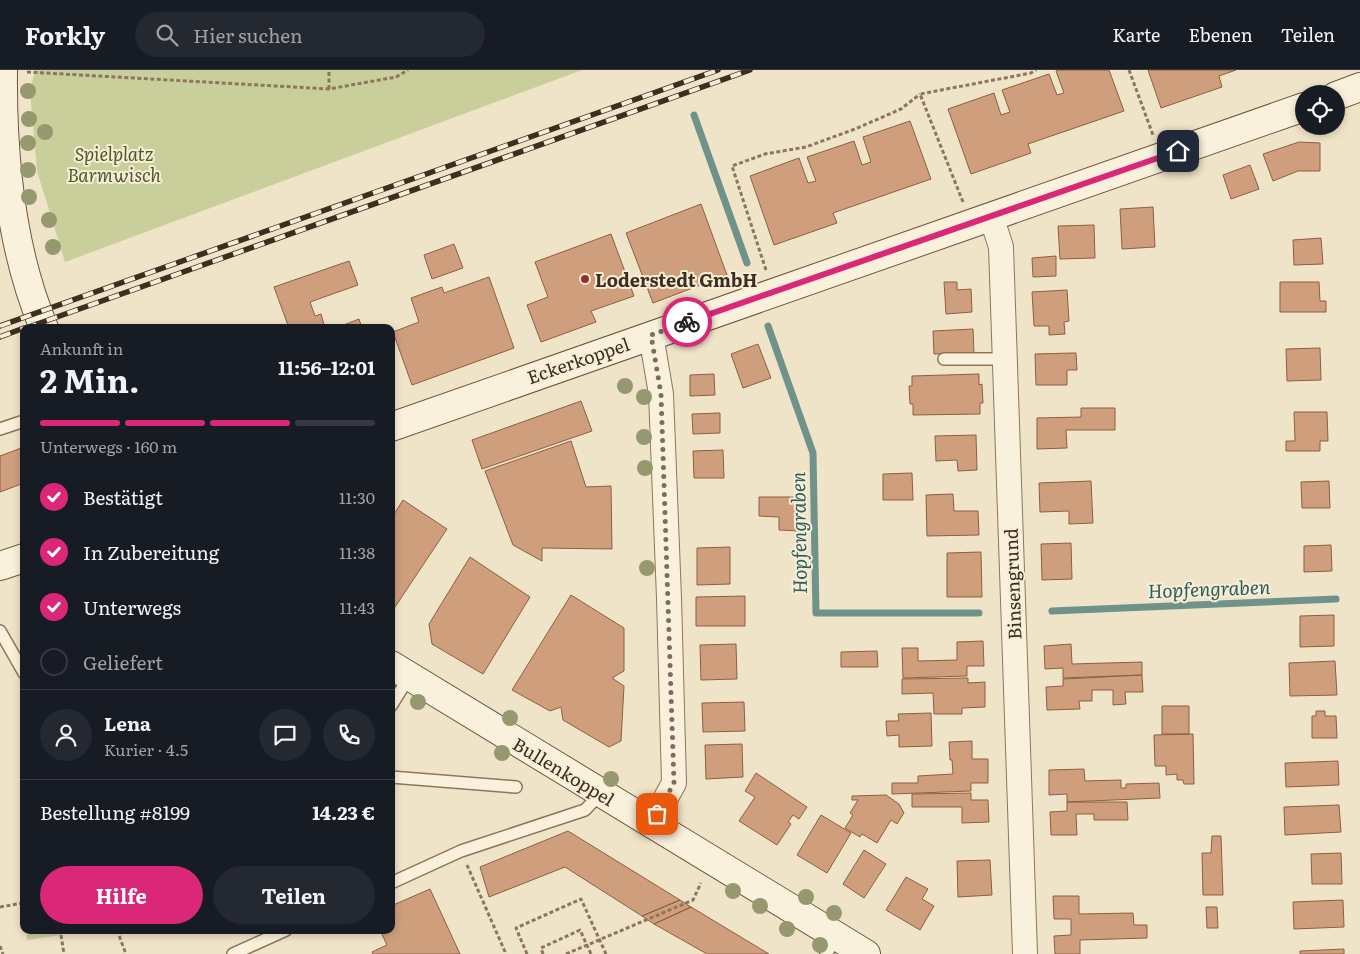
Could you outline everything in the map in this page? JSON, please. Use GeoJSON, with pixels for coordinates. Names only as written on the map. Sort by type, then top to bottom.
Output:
{"type":"FeatureCollection","features":[{"type":"Feature","properties":{"kind":"street"},"geometry":{"type":"LineString","coordinates":[[3,70],[1,121],[17,242],[32,297],[42,324]]}},
{"type":"Feature","properties":{"kind":"street"},"geometry":{"type":"LineString","coordinates":[[1345,93],[1360,87]]}},
{"type":"Feature","properties":{"kind":"street","name":"Eckerkoppel"},"geometry":{"type":"LineString","coordinates":[[395,425],[1295,110]]}},
{"type":"Feature","properties":{"kind":"street","name":"Binsengrund"},"geometry":{"type":"LineString","coordinates":[[981,220],[1001,246],[1025,954]]}},
{"type":"Feature","properties":{"kind":"street"},"geometry":{"type":"LineString","coordinates":[[651,335],[661,394],[670,607],[674,783],[652,823]]}},
{"type":"Feature","properties":{"kind":"street"},"geometry":{"type":"LineString","coordinates":[[0,566],[20,559]]}},
{"type":"Feature","properties":{"kind":"street","name":"Bullenkoppel"},"geometry":{"type":"LineString","coordinates":[[400,671],[652,823],[831,945],[866,954]]}},
{"type":"Feature","properties":{"kind":"lane"},"geometry":{"type":"LineString","coordinates":[[944,359],[1004,359]]}},
{"type":"Feature","properties":{"kind":"lane"},"geometry":{"type":"LineString","coordinates":[[0,429],[20,422]]}},
{"type":"Feature","properties":{"kind":"lane"},"geometry":{"type":"LineString","coordinates":[[0,631],[20,667]]}},
{"type":"Feature","properties":{"kind":"lane"},"geometry":{"type":"LineString","coordinates":[[395,690],[400,671]]}},
{"type":"Feature","properties":{"kind":"lane"},"geometry":{"type":"LineString","coordinates":[[395,777],[516,787]]}},
{"type":"Feature","properties":{"kind":"lane"},"geometry":{"type":"LineString","coordinates":[[395,881],[461,852],[585,810],[601,793]]}},
{"type":"Feature","properties":{"kind":"lane"},"geometry":{"type":"LineString","coordinates":[[233,954],[277,934]]}},
{"type":"Feature","properties":{"kind":"path"},"geometry":{"type":"LineString","coordinates":[[3,70],[329,89],[396,77],[408,70]]}},
{"type":"Feature","properties":{"kind":"path"},"geometry":{"type":"LineString","coordinates":[[329,70],[329,89]]}},
{"type":"Feature","properties":{"kind":"path"},"geometry":{"type":"LineString","coordinates":[[774,292],[732,166],[765,154],[806,147],[847,132],[901,109],[920,94],[987,83],[1032,73],[1036,70]]}},
{"type":"Feature","properties":{"kind":"path"},"geometry":{"type":"LineString","coordinates":[[1129,70],[1161,157]]}},
{"type":"Feature","properties":{"kind":"path"},"geometry":{"type":"LineString","coordinates":[[920,94],[981,220]]}},
{"type":"Feature","properties":{"kind":"path"},"geometry":{"type":"LineString","coordinates":[[461,852],[506,954]]}},
{"type":"Feature","properties":{"kind":"path"},"geometry":{"type":"LineString","coordinates":[[566,954],[693,900],[701,882]]}},
{"type":"Feature","properties":{"kind":"path"},"geometry":{"type":"LineString","coordinates":[[527,954],[516,928],[581,899],[606,954]]}},
{"type":"Feature","properties":{"kind":"path"},"geometry":{"type":"LineString","coordinates":[[0,907],[20,904]]}},
{"type":"Feature","properties":{"kind":"path"},"geometry":{"type":"LineString","coordinates":[[544,954],[540,948],[580,930],[591,954]]}},
{"type":"Feature","properties":{"kind":"path"},"geometry":{"type":"LineString","coordinates":[[118,934],[126,954]]}},
{"type":"Feature","properties":{"kind":"path"},"geometry":{"type":"LineString","coordinates":[[61,935],[64,954]]}},
{"type":"Feature","properties":{"kind":"path"},"geometry":{"type":"LineString","coordinates":[[0,946],[3,954]]}},
{"type":"Feature","properties":{"kind":"green space","name":"Spielplatz Barmwisch"},"geometry":{"type":"Polygon","coordinates":[[[35,70],[582,70],[65,262],[37,171],[30,91],[35,70]]]}},
{"type":"Feature","properties":{"kind":"green space"},"geometry":{"type":"Polygon","coordinates":[[[26,934],[61,935],[27,940],[26,934]]]}},
{"type":"Feature","properties":{"kind":"building"},"geometry":{"type":"Polygon","coordinates":[[[1109,70],[1124,111],[1028,144],[1031,153],[971,174],[948,109],[994,93],[1001,115],[1010,112],[1002,90],[1049,74],[1057,95],[1064,93],[1056,71],[1109,70]]]}},
{"type":"Feature","properties":{"kind":"building"},"geometry":{"type":"Polygon","coordinates":[[[1148,70],[1236,70],[1219,76],[1222,87],[1161,108],[1148,70]]]}},
{"type":"Feature","properties":{"kind":"building"},"geometry":{"type":"Polygon","coordinates":[[[910,121],[931,179],[833,213],[837,223],[774,245],[750,176],[799,158],[808,183],[816,181],[807,157],[854,141],[862,165],[871,162],[863,137],[910,121]]]}},
{"type":"Feature","properties":{"kind":"building"},"geometry":{"type":"Polygon","coordinates":[[[1299,142],[1320,143],[1320,171],[1298,171],[1273,181],[1263,154],[1299,142]]]}},
{"type":"Feature","properties":{"kind":"building"},"geometry":{"type":"Polygon","coordinates":[[[1250,165],[1259,189],[1231,199],[1223,175],[1250,165]]]}},
{"type":"Feature","properties":{"kind":"building"},"geometry":{"type":"Polygon","coordinates":[[[701,204],[727,275],[653,303],[626,233],[701,204]]]}},
{"type":"Feature","properties":{"kind":"building"},"geometry":{"type":"Polygon","coordinates":[[[1153,207],[1155,247],[1122,249],[1120,209],[1153,207]]]}},
{"type":"Feature","properties":{"kind":"building"},"geometry":{"type":"Polygon","coordinates":[[[1094,225],[1095,258],[1060,259],[1058,226],[1094,225]]]}},
{"type":"Feature","properties":{"kind":"building","name":"Loderstedt GmbH"},"geometry":{"type":"Polygon","coordinates":[[[611,234],[634,296],[591,311],[596,322],[541,342],[527,305],[548,297],[535,262],[611,234]]]}},
{"type":"Feature","properties":{"kind":"building"},"geometry":{"type":"Polygon","coordinates":[[[1321,238],[1323,264],[1294,265],[1293,240],[1321,238]]]}},
{"type":"Feature","properties":{"kind":"building"},"geometry":{"type":"Polygon","coordinates":[[[454,244],[463,268],[432,279],[424,255],[454,244]]]}},
{"type":"Feature","properties":{"kind":"building"},"geometry":{"type":"Polygon","coordinates":[[[1056,256],[1056,276],[1033,277],[1032,258],[1056,256]]]}},
{"type":"Feature","properties":{"kind":"building"},"geometry":{"type":"Polygon","coordinates":[[[349,261],[358,285],[310,302],[315,316],[321,314],[324,324],[288,324],[274,287],[349,261]]]}},
{"type":"Feature","properties":{"kind":"building"},"geometry":{"type":"Polygon","coordinates":[[[489,277],[514,348],[412,385],[395,338],[395,331],[419,322],[411,298],[442,287],[444,293],[489,277]]]}},
{"type":"Feature","properties":{"kind":"building"},"geometry":{"type":"Polygon","coordinates":[[[944,282],[957,282],[957,290],[971,289],[972,312],[946,314],[944,282]]]}},
{"type":"Feature","properties":{"kind":"building"},"geometry":{"type":"Polygon","coordinates":[[[1280,282],[1319,282],[1320,301],[1326,301],[1326,312],[1280,312],[1280,282]]]}},
{"type":"Feature","properties":{"kind":"building"},"geometry":{"type":"Polygon","coordinates":[[[1067,290],[1069,321],[1064,322],[1065,334],[1049,335],[1049,326],[1034,326],[1032,292],[1067,290]]]}},
{"type":"Feature","properties":{"kind":"building"},"geometry":{"type":"Polygon","coordinates":[[[359,319],[361,324],[346,324],[359,319]]]}},
{"type":"Feature","properties":{"kind":"building"},"geometry":{"type":"Polygon","coordinates":[[[973,329],[974,353],[934,354],[933,331],[973,329]]]}},
{"type":"Feature","properties":{"kind":"building"},"geometry":{"type":"Polygon","coordinates":[[[758,344],[771,378],[743,388],[731,354],[758,344]]]}},
{"type":"Feature","properties":{"kind":"building"},"geometry":{"type":"Polygon","coordinates":[[[1320,348],[1321,380],[1287,381],[1286,349],[1320,348]]]}},
{"type":"Feature","properties":{"kind":"building"},"geometry":{"type":"Polygon","coordinates":[[[1076,353],[1077,370],[1067,370],[1067,385],[1036,385],[1035,354],[1076,353]]]}},
{"type":"Feature","properties":{"kind":"building"},"geometry":{"type":"Polygon","coordinates":[[[714,374],[715,395],[690,396],[690,375],[714,374]]]}},
{"type":"Feature","properties":{"kind":"building"},"geometry":{"type":"Polygon","coordinates":[[[979,374],[979,385],[982,384],[983,403],[980,403],[980,414],[913,415],[913,404],[910,404],[909,386],[912,386],[912,376],[979,374]]]}},
{"type":"Feature","properties":{"kind":"building"},"geometry":{"type":"Polygon","coordinates":[[[581,401],[592,431],[482,469],[472,440],[581,401]]]}},
{"type":"Feature","properties":{"kind":"building"},"geometry":{"type":"Polygon","coordinates":[[[1081,408],[1115,408],[1115,430],[1066,430],[1067,448],[1037,449],[1037,418],[1081,417],[1081,408]]]}},
{"type":"Feature","properties":{"kind":"building"},"geometry":{"type":"Polygon","coordinates":[[[1294,412],[1327,412],[1328,441],[1320,441],[1320,451],[1286,451],[1286,441],[1295,441],[1294,412]]]}},
{"type":"Feature","properties":{"kind":"building"},"geometry":{"type":"Polygon","coordinates":[[[720,413],[720,433],[693,434],[692,414],[720,413]]]}},
{"type":"Feature","properties":{"kind":"building"},"geometry":{"type":"Polygon","coordinates":[[[976,435],[977,470],[958,471],[957,460],[936,461],[935,436],[976,435]]]}},
{"type":"Feature","properties":{"kind":"building"},"geometry":{"type":"Polygon","coordinates":[[[571,441],[586,487],[611,486],[612,549],[542,548],[542,561],[513,545],[485,471],[571,441]]]}},
{"type":"Feature","properties":{"kind":"building"},"geometry":{"type":"Polygon","coordinates":[[[20,448],[20,484],[0,492],[0,456],[20,448]]]}},
{"type":"Feature","properties":{"kind":"building"},"geometry":{"type":"Polygon","coordinates":[[[723,450],[724,478],[694,478],[693,451],[723,450]]]}},
{"type":"Feature","properties":{"kind":"building"},"geometry":{"type":"Polygon","coordinates":[[[912,473],[913,500],[883,500],[883,474],[912,473]]]}},
{"type":"Feature","properties":{"kind":"building"},"geometry":{"type":"Polygon","coordinates":[[[1091,481],[1093,523],[1069,524],[1069,511],[1040,512],[1039,483],[1091,481]]]}},
{"type":"Feature","properties":{"kind":"building"},"geometry":{"type":"Polygon","coordinates":[[[1329,481],[1330,508],[1302,508],[1301,482],[1329,481]]]}},
{"type":"Feature","properties":{"kind":"building"},"geometry":{"type":"Polygon","coordinates":[[[953,494],[954,511],[978,511],[979,535],[927,536],[926,495],[953,494]]]}},
{"type":"Feature","properties":{"kind":"building"},"geometry":{"type":"Polygon","coordinates":[[[759,497],[800,497],[799,531],[779,530],[779,517],[759,516],[759,497]]]}},
{"type":"Feature","properties":{"kind":"building"},"geometry":{"type":"Polygon","coordinates":[[[403,500],[447,529],[395,607],[395,513],[403,500]]]}},
{"type":"Feature","properties":{"kind":"building"},"geometry":{"type":"Polygon","coordinates":[[[1071,543],[1072,579],[1042,580],[1041,544],[1071,543]]]}},
{"type":"Feature","properties":{"kind":"building"},"geometry":{"type":"Polygon","coordinates":[[[1331,545],[1332,571],[1304,572],[1304,546],[1331,545]]]}},
{"type":"Feature","properties":{"kind":"building"},"geometry":{"type":"Polygon","coordinates":[[[730,547],[730,584],[697,585],[697,548],[730,547]]]}},
{"type":"Feature","properties":{"kind":"building"},"geometry":{"type":"Polygon","coordinates":[[[981,552],[982,597],[947,597],[947,553],[981,552]]]}},
{"type":"Feature","properties":{"kind":"building"},"geometry":{"type":"Polygon","coordinates":[[[470,557],[530,597],[483,674],[432,644],[429,624],[470,557]]]}},
{"type":"Feature","properties":{"kind":"building"},"geometry":{"type":"Polygon","coordinates":[[[571,595],[624,628],[624,671],[612,678],[624,686],[621,741],[609,747],[563,720],[561,707],[550,711],[512,690],[571,595]]]}},
{"type":"Feature","properties":{"kind":"building"},"geometry":{"type":"Polygon","coordinates":[[[745,596],[745,626],[696,626],[696,597],[745,596]]]}},
{"type":"Feature","properties":{"kind":"building"},"geometry":{"type":"Polygon","coordinates":[[[1334,615],[1334,646],[1300,647],[1300,616],[1334,615]]]}},
{"type":"Feature","properties":{"kind":"building"},"geometry":{"type":"Polygon","coordinates":[[[983,641],[984,666],[967,666],[967,676],[903,678],[902,648],[918,648],[918,661],[957,660],[957,642],[983,641]]]}},
{"type":"Feature","properties":{"kind":"building"},"geometry":{"type":"Polygon","coordinates":[[[736,644],[737,679],[701,680],[700,645],[736,644]]]}},
{"type":"Feature","properties":{"kind":"building"},"geometry":{"type":"Polygon","coordinates":[[[1071,644],[1072,664],[1142,662],[1142,675],[1063,678],[1063,668],[1045,669],[1044,646],[1071,644]]]}},
{"type":"Feature","properties":{"kind":"building"},"geometry":{"type":"Polygon","coordinates":[[[877,651],[878,667],[841,667],[841,652],[877,651]]]}},
{"type":"Feature","properties":{"kind":"building"},"geometry":{"type":"Polygon","coordinates":[[[1335,661],[1337,695],[1290,696],[1289,663],[1335,661]]]}},
{"type":"Feature","properties":{"kind":"building"},"geometry":{"type":"Polygon","coordinates":[[[1142,675],[1143,692],[1125,692],[1126,704],[1113,705],[1113,690],[1092,690],[1092,701],[1079,701],[1080,709],[1047,710],[1046,687],[1063,686],[1063,679],[1142,675]]]}},
{"type":"Feature","properties":{"kind":"building"},"geometry":{"type":"Polygon","coordinates":[[[968,678],[968,683],[985,682],[985,707],[962,708],[962,714],[934,714],[933,693],[902,694],[902,679],[968,678]]]}},
{"type":"Feature","properties":{"kind":"building"},"geometry":{"type":"Polygon","coordinates":[[[744,702],[745,731],[703,732],[702,703],[744,702]]]}},
{"type":"Feature","properties":{"kind":"building"},"geometry":{"type":"Polygon","coordinates":[[[1162,706],[1189,706],[1189,734],[1162,734],[1162,706]]]}},
{"type":"Feature","properties":{"kind":"building"},"geometry":{"type":"Polygon","coordinates":[[[1316,711],[1325,711],[1325,716],[1336,716],[1337,738],[1312,738],[1312,716],[1316,716],[1316,711]]]}},
{"type":"Feature","properties":{"kind":"building"},"geometry":{"type":"Polygon","coordinates":[[[931,713],[932,746],[899,747],[899,735],[887,736],[886,721],[899,721],[898,714],[931,713]]]}},
{"type":"Feature","properties":{"kind":"building"},"geometry":{"type":"Polygon","coordinates":[[[1193,734],[1194,784],[1184,784],[1183,780],[1177,780],[1177,774],[1166,775],[1166,766],[1155,766],[1154,735],[1193,734]]]}},
{"type":"Feature","properties":{"kind":"building"},"geometry":{"type":"Polygon","coordinates":[[[972,741],[972,759],[988,759],[988,783],[971,783],[971,791],[892,794],[892,783],[918,783],[918,776],[953,774],[949,742],[972,741]]]}},
{"type":"Feature","properties":{"kind":"building"},"geometry":{"type":"Polygon","coordinates":[[[742,744],[743,777],[706,779],[705,745],[742,744]]]}},
{"type":"Feature","properties":{"kind":"building"},"geometry":{"type":"Polygon","coordinates":[[[1338,761],[1339,785],[1286,787],[1285,763],[1338,761]]]}},
{"type":"Feature","properties":{"kind":"building"},"geometry":{"type":"Polygon","coordinates":[[[1084,769],[1085,781],[1121,780],[1121,788],[1126,788],[1126,784],[1159,783],[1160,798],[1067,802],[1067,794],[1049,795],[1049,770],[1084,769]]]}},
{"type":"Feature","properties":{"kind":"building"},"geometry":{"type":"Polygon","coordinates":[[[756,773],[807,807],[799,819],[793,815],[788,822],[791,824],[777,845],[739,821],[755,797],[745,791],[756,773]]]}},
{"type":"Feature","properties":{"kind":"building"},"geometry":{"type":"Polygon","coordinates":[[[971,793],[971,800],[988,800],[989,822],[962,823],[962,807],[912,807],[912,794],[971,793]]]}},
{"type":"Feature","properties":{"kind":"building"},"geometry":{"type":"Polygon","coordinates":[[[886,795],[899,804],[904,813],[897,824],[891,820],[877,843],[862,834],[860,837],[845,828],[853,815],[850,813],[858,800],[852,800],[852,796],[886,795]]]}},
{"type":"Feature","properties":{"kind":"building"},"geometry":{"type":"Polygon","coordinates":[[[1067,802],[1127,802],[1128,820],[1094,820],[1094,814],[1076,814],[1077,835],[1051,835],[1050,812],[1067,811],[1067,802]]]}},
{"type":"Feature","properties":{"kind":"building"},"geometry":{"type":"Polygon","coordinates":[[[1339,805],[1341,832],[1285,835],[1284,807],[1339,805]]]}},
{"type":"Feature","properties":{"kind":"building"},"geometry":{"type":"Polygon","coordinates":[[[821,815],[851,833],[827,873],[797,855],[821,815]]]}},
{"type":"Feature","properties":{"kind":"building"},"geometry":{"type":"Polygon","coordinates":[[[568,831],[680,900],[642,916],[565,867],[489,897],[480,867],[568,831]]]}},
{"type":"Feature","properties":{"kind":"building"},"geometry":{"type":"Polygon","coordinates":[[[1212,836],[1221,836],[1223,895],[1203,895],[1202,853],[1211,853],[1212,836]]]}},
{"type":"Feature","properties":{"kind":"building"},"geometry":{"type":"Polygon","coordinates":[[[864,850],[886,864],[864,898],[843,884],[864,850]]]}},
{"type":"Feature","properties":{"kind":"building"},"geometry":{"type":"Polygon","coordinates":[[[1341,853],[1342,884],[1312,884],[1311,854],[1341,853]]]}},
{"type":"Feature","properties":{"kind":"building"},"geometry":{"type":"Polygon","coordinates":[[[990,860],[992,895],[958,897],[957,861],[990,860]]]}},
{"type":"Feature","properties":{"kind":"building"},"geometry":{"type":"Polygon","coordinates":[[[906,877],[928,889],[922,899],[934,906],[920,930],[886,910],[906,877]]]}},
{"type":"Feature","properties":{"kind":"building"},"geometry":{"type":"Polygon","coordinates":[[[430,889],[460,954],[373,954],[372,952],[387,945],[382,934],[395,934],[395,904],[430,889]]]}},
{"type":"Feature","properties":{"kind":"building"},"geometry":{"type":"Polygon","coordinates":[[[1053,896],[1079,896],[1079,914],[1133,913],[1134,925],[1147,925],[1147,938],[1080,940],[1080,954],[1055,954],[1054,936],[1071,935],[1071,919],[1054,919],[1053,896]]]}},
{"type":"Feature","properties":{"kind":"building"},"geometry":{"type":"Polygon","coordinates":[[[680,900],[691,907],[654,924],[642,916],[680,900]]]}},
{"type":"Feature","properties":{"kind":"building"},"geometry":{"type":"Polygon","coordinates":[[[1343,900],[1344,927],[1294,929],[1293,902],[1343,900]]]}},
{"type":"Feature","properties":{"kind":"building"},"geometry":{"type":"Polygon","coordinates":[[[691,907],[769,954],[707,954],[654,924],[691,907]]]}},
{"type":"Feature","properties":{"kind":"building"},"geometry":{"type":"Polygon","coordinates":[[[1206,907],[1217,907],[1218,928],[1207,928],[1206,907]]]}},
{"type":"Feature","properties":{"kind":"building"},"geometry":{"type":"Polygon","coordinates":[[[1344,949],[1344,954],[1300,954],[1300,951],[1344,949]]]}},
{"type":"Feature","properties":{"kind":"waterway","name":"Hopfengraben"},"geometry":{"type":"LineString","coordinates":[[694,115],[747,263]]}},
{"type":"Feature","properties":{"kind":"waterway","name":"Hopfengraben"},"geometry":{"type":"LineString","coordinates":[[768,326],[813,453],[816,613],[979,613]]}},
{"type":"Feature","properties":{"kind":"waterway","name":"Hopfengraben"},"geometry":{"type":"LineString","coordinates":[[1052,611],[1336,599]]}},
{"type":"Feature","properties":{"kind":"railway"},"geometry":{"type":"LineString","coordinates":[[0,326],[718,70]]}},
{"type":"Feature","properties":{"kind":"railway"},"geometry":{"type":"LineString","coordinates":[[37,324],[750,70]]}},
{"type":"Feature","properties":{"kind":"railway"},"geometry":{"type":"LineString","coordinates":[[0,337],[20,330]]}},
{"type":"Feature","properties":{"kind":"way so far"},"geometry":{"type":"LineString","coordinates":[[657,814],[674,783],[661,394],[651,335],[687,322]]}},
{"type":"Feature","properties":{"kind":"place","name":"Loderstedt GmbH"},"geometry":{"type":"Point","coordinates":[585,279]}},
{"type":"Feature","properties":{"kind":"route"},"geometry":{"type":"LineString","coordinates":[[687,322],[1178,151]]}}]}
